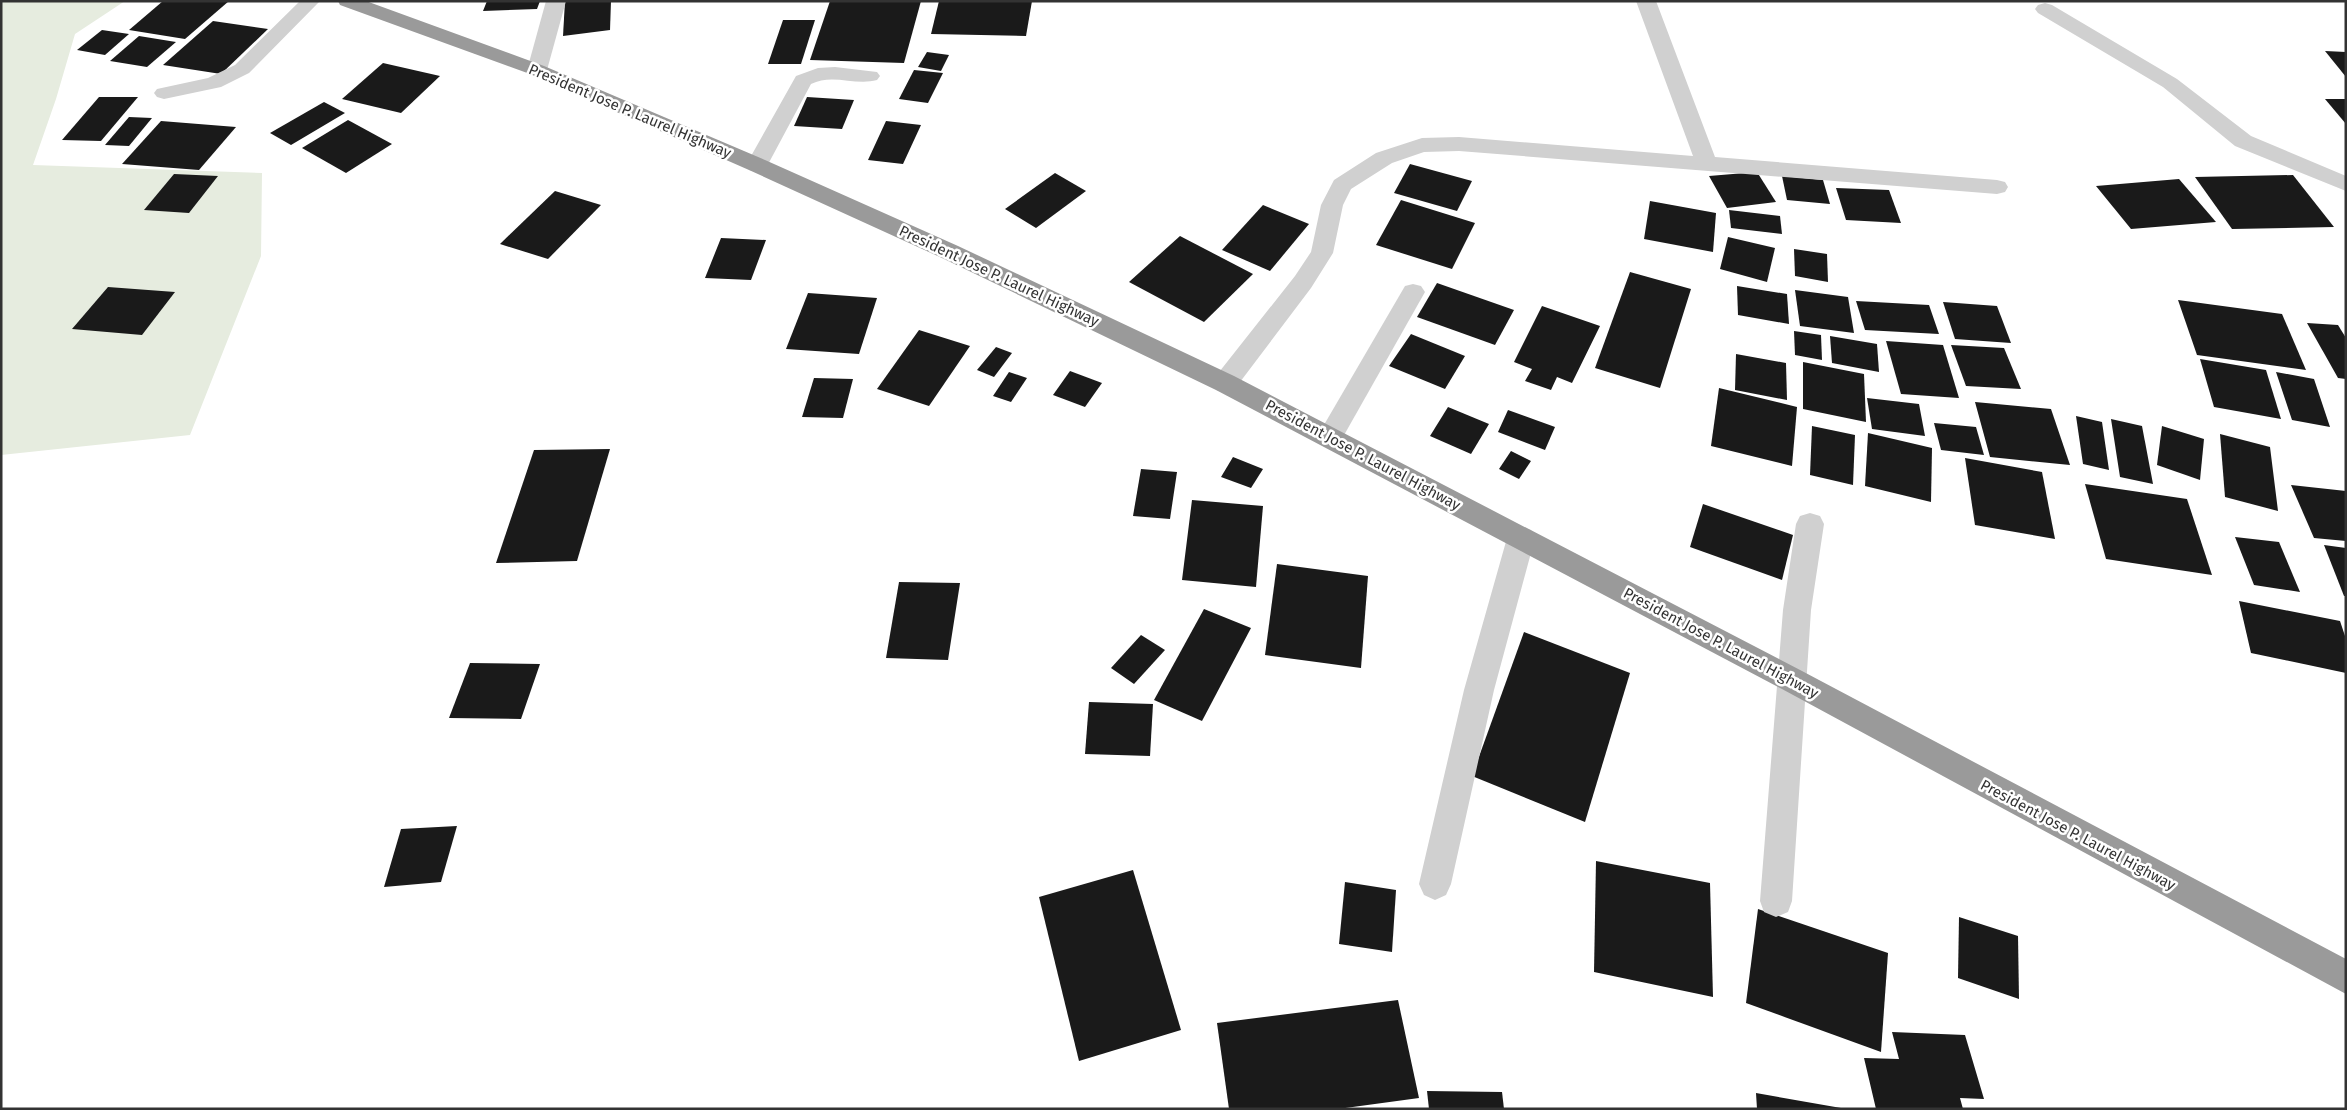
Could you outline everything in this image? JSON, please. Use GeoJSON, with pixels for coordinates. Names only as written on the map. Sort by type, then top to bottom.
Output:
{"type":"FeatureCollection","features":[{"type":"Feature","properties":{"kind":"highway","name":"President Jose P. Laurel Highway"},"geometry":{"type":"LineString","coordinates":[[347,1],[537,70],[757,165],[950,252],[1225,383],[1792,680],[2346,978]]}},
{"type":"Feature","properties":{"kind":"street"},"geometry":{"type":"LineString","coordinates":[[164,92],[214,83],[242,69],[311,1]]}},
{"type":"Feature","properties":{"kind":"street"},"geometry":{"type":"LineString","coordinates":[[537,70],[556,1]]}},
{"type":"Feature","properties":{"kind":"street"},"geometry":{"type":"LineString","coordinates":[[1646,1],[1706,163]]}},
{"type":"Feature","properties":{"kind":"street"},"geometry":{"type":"LineString","coordinates":[[2045,9],[2170,83],[2243,141],[2273,156],[2346,184]]}},
{"type":"Feature","properties":{"kind":"street"},"geometry":{"type":"LineString","coordinates":[[757,165],[803,80],[821,73],[870,76]]}},
{"type":"Feature","properties":{"kind":"street"},"geometry":{"type":"LineString","coordinates":[[1225,383],[1303,282],[1322,252],[1332,205],[1342,185],[1384,158],[1422,145],[1459,144],[1997,187]]}},
{"type":"Feature","properties":{"kind":"street"},"geometry":{"type":"LineString","coordinates":[[1330,437],[1413,292]]}},
{"type":"Feature","properties":{"kind":"street"},"geometry":{"type":"LineString","coordinates":[[1776,900],[1797,610],[1810,524]]}},
{"type":"Feature","properties":{"kind":"street"},"geometry":{"type":"LineString","coordinates":[[1435,884],[1480,690],[1521,538]]}},
{"type":"Feature","properties":{"kind":"shaded area"},"geometry":{"type":"Polygon","coordinates":[[[1,1],[125,1],[75,34],[56,99],[33,165],[262,173],[261,256],[190,435],[1,455],[1,1]]]}},
{"type":"Feature","properties":{"kind":"building"},"geometry":{"type":"Polygon","coordinates":[[[163,1],[229,1],[185,39],[129,30],[163,1]]]}},
{"type":"Feature","properties":{"kind":"building"},"geometry":{"type":"Polygon","coordinates":[[[487,1],[540,1],[537,9],[483,11],[487,1]]]}},
{"type":"Feature","properties":{"kind":"building"},"geometry":{"type":"Polygon","coordinates":[[[565,1],[611,1],[610,30],[563,36],[565,1]]]}},
{"type":"Feature","properties":{"kind":"building"},"geometry":{"type":"Polygon","coordinates":[[[830,1],[921,1],[904,63],[810,60],[830,1]]]}},
{"type":"Feature","properties":{"kind":"building"},"geometry":{"type":"Polygon","coordinates":[[[939,1],[1032,1],[1026,36],[931,34],[939,1]]]}},
{"type":"Feature","properties":{"kind":"building"},"geometry":{"type":"Polygon","coordinates":[[[783,20],[815,20],[801,64],[768,64],[783,20]]]}},
{"type":"Feature","properties":{"kind":"building"},"geometry":{"type":"Polygon","coordinates":[[[213,21],[268,29],[221,74],[163,65],[213,21]]]}},
{"type":"Feature","properties":{"kind":"building"},"geometry":{"type":"Polygon","coordinates":[[[102,30],[129,34],[105,55],[77,50],[102,30]]]}},
{"type":"Feature","properties":{"kind":"building"},"geometry":{"type":"Polygon","coordinates":[[[139,36],[176,42],[147,67],[110,61],[139,36]]]}},
{"type":"Feature","properties":{"kind":"building"},"geometry":{"type":"Polygon","coordinates":[[[2325,51],[2346,52],[2346,77],[2325,51]]]}},
{"type":"Feature","properties":{"kind":"building"},"geometry":{"type":"Polygon","coordinates":[[[927,52],[949,55],[941,71],[918,67],[927,52]]]}},
{"type":"Feature","properties":{"kind":"building"},"geometry":{"type":"Polygon","coordinates":[[[383,63],[440,76],[401,113],[342,99],[383,63]]]}},
{"type":"Feature","properties":{"kind":"building"},"geometry":{"type":"Polygon","coordinates":[[[914,70],[943,73],[928,103],[899,99],[914,70]]]}},
{"type":"Feature","properties":{"kind":"building"},"geometry":{"type":"Polygon","coordinates":[[[99,97],[138,97],[101,141],[62,140],[99,97]]]}},
{"type":"Feature","properties":{"kind":"building"},"geometry":{"type":"Polygon","coordinates":[[[807,97],[854,100],[842,129],[794,126],[807,97]]]}},
{"type":"Feature","properties":{"kind":"building"},"geometry":{"type":"Polygon","coordinates":[[[2325,99],[2346,99],[2346,124],[2325,99]]]}},
{"type":"Feature","properties":{"kind":"building"},"geometry":{"type":"Polygon","coordinates":[[[324,102],[345,113],[291,145],[270,133],[324,102]]]}},
{"type":"Feature","properties":{"kind":"building"},"geometry":{"type":"Polygon","coordinates":[[[129,117],[152,118],[129,146],[105,145],[129,117]]]}},
{"type":"Feature","properties":{"kind":"building"},"geometry":{"type":"Polygon","coordinates":[[[348,120],[392,144],[346,173],[302,148],[348,120]]]}},
{"type":"Feature","properties":{"kind":"building"},"geometry":{"type":"Polygon","coordinates":[[[161,121],[236,127],[199,170],[122,164],[161,121]]]}},
{"type":"Feature","properties":{"kind":"building"},"geometry":{"type":"Polygon","coordinates":[[[886,121],[921,125],[903,164],[868,160],[886,121]]]}},
{"type":"Feature","properties":{"kind":"building"},"geometry":{"type":"Polygon","coordinates":[[[1410,164],[1472,181],[1457,211],[1394,193],[1410,164]]]}},
{"type":"Feature","properties":{"kind":"building"},"geometry":{"type":"Polygon","coordinates":[[[1757,172],[1776,202],[1727,208],[1709,176],[1757,172]]]}},
{"type":"Feature","properties":{"kind":"building"},"geometry":{"type":"Polygon","coordinates":[[[1055,173],[1086,191],[1036,228],[1005,209],[1055,173]]]}},
{"type":"Feature","properties":{"kind":"building"},"geometry":{"type":"Polygon","coordinates":[[[174,174],[218,176],[189,213],[144,210],[174,174]]]}},
{"type":"Feature","properties":{"kind":"building"},"geometry":{"type":"Polygon","coordinates":[[[2293,175],[2334,227],[2232,229],[2195,177],[2293,175]]]}},
{"type":"Feature","properties":{"kind":"building"},"geometry":{"type":"Polygon","coordinates":[[[1782,176],[1823,180],[1830,204],[1787,200],[1782,176]]]}},
{"type":"Feature","properties":{"kind":"building"},"geometry":{"type":"Polygon","coordinates":[[[2179,179],[2216,222],[2131,229],[2096,186],[2179,179]]]}},
{"type":"Feature","properties":{"kind":"building"},"geometry":{"type":"Polygon","coordinates":[[[1836,188],[1889,190],[1901,223],[1846,220],[1836,188]]]}},
{"type":"Feature","properties":{"kind":"building"},"geometry":{"type":"Polygon","coordinates":[[[555,191],[601,205],[548,259],[500,244],[555,191]]]}},
{"type":"Feature","properties":{"kind":"building"},"geometry":{"type":"Polygon","coordinates":[[[1401,200],[1475,223],[1452,269],[1376,245],[1401,200]]]}},
{"type":"Feature","properties":{"kind":"building"},"geometry":{"type":"Polygon","coordinates":[[[1650,201],[1716,213],[1713,252],[1644,239],[1650,201]]]}},
{"type":"Feature","properties":{"kind":"building"},"geometry":{"type":"Polygon","coordinates":[[[1263,205],[1309,224],[1270,271],[1222,250],[1263,205]]]}},
{"type":"Feature","properties":{"kind":"building"},"geometry":{"type":"Polygon","coordinates":[[[1729,210],[1780,216],[1782,234],[1731,228],[1729,210]]]}},
{"type":"Feature","properties":{"kind":"building"},"geometry":{"type":"Polygon","coordinates":[[[1180,236],[1253,274],[1204,322],[1129,282],[1180,236]]]}},
{"type":"Feature","properties":{"kind":"building"},"geometry":{"type":"Polygon","coordinates":[[[1728,237],[1775,248],[1767,282],[1720,269],[1728,237]]]}},
{"type":"Feature","properties":{"kind":"building"},"geometry":{"type":"Polygon","coordinates":[[[721,238],[766,240],[751,280],[705,278],[721,238]]]}},
{"type":"Feature","properties":{"kind":"building"},"geometry":{"type":"Polygon","coordinates":[[[1794,249],[1827,254],[1828,282],[1795,276],[1794,249]]]}},
{"type":"Feature","properties":{"kind":"building"},"geometry":{"type":"Polygon","coordinates":[[[1630,272],[1691,289],[1660,388],[1595,368],[1630,272]]]}},
{"type":"Feature","properties":{"kind":"building"},"geometry":{"type":"Polygon","coordinates":[[[1437,283],[1514,310],[1495,345],[1417,317],[1437,283]]]}},
{"type":"Feature","properties":{"kind":"building"},"geometry":{"type":"Polygon","coordinates":[[[1737,286],[1787,294],[1789,324],[1738,315],[1737,286]]]}},
{"type":"Feature","properties":{"kind":"building"},"geometry":{"type":"Polygon","coordinates":[[[108,287],[175,292],[142,335],[72,329],[108,287]]]}},
{"type":"Feature","properties":{"kind":"building"},"geometry":{"type":"Polygon","coordinates":[[[1795,290],[1848,297],[1854,333],[1800,326],[1795,290]]]}},
{"type":"Feature","properties":{"kind":"building"},"geometry":{"type":"Polygon","coordinates":[[[808,293],[877,298],[859,354],[786,349],[808,293]]]}},
{"type":"Feature","properties":{"kind":"building"},"geometry":{"type":"Polygon","coordinates":[[[2178,300],[2282,314],[2306,370],[2197,355],[2178,300]]]}},
{"type":"Feature","properties":{"kind":"building"},"geometry":{"type":"Polygon","coordinates":[[[1856,301],[1929,305],[1939,334],[1865,330],[1856,301]]]}},
{"type":"Feature","properties":{"kind":"building"},"geometry":{"type":"Polygon","coordinates":[[[1943,302],[1997,306],[2011,343],[1955,339],[1943,302]]]}},
{"type":"Feature","properties":{"kind":"building"},"geometry":{"type":"Polygon","coordinates":[[[1542,306],[1600,326],[1572,383],[1557,377],[1551,390],[1525,381],[1532,369],[1514,362],[1542,306]]]}},
{"type":"Feature","properties":{"kind":"building"},"geometry":{"type":"Polygon","coordinates":[[[2307,323],[2338,325],[2346,338],[2346,379],[2338,378],[2307,323]]]}},
{"type":"Feature","properties":{"kind":"building"},"geometry":{"type":"Polygon","coordinates":[[[919,330],[970,346],[929,406],[877,389],[919,330]]]}},
{"type":"Feature","properties":{"kind":"building"},"geometry":{"type":"Polygon","coordinates":[[[1794,331],[1821,335],[1822,360],[1795,355],[1794,331]]]}},
{"type":"Feature","properties":{"kind":"building"},"geometry":{"type":"Polygon","coordinates":[[[1411,334],[1465,356],[1445,389],[1389,366],[1411,334]]]}},
{"type":"Feature","properties":{"kind":"building"},"geometry":{"type":"Polygon","coordinates":[[[1830,336],[1877,344],[1879,372],[1832,363],[1830,336]]]}},
{"type":"Feature","properties":{"kind":"building"},"geometry":{"type":"Polygon","coordinates":[[[1886,341],[1943,345],[1959,398],[1901,394],[1886,341]]]}},
{"type":"Feature","properties":{"kind":"building"},"geometry":{"type":"Polygon","coordinates":[[[1951,345],[2004,348],[2021,389],[1966,386],[1951,345]]]}},
{"type":"Feature","properties":{"kind":"building"},"geometry":{"type":"Polygon","coordinates":[[[996,347],[1012,353],[994,377],[977,370],[996,347]]]}},
{"type":"Feature","properties":{"kind":"building"},"geometry":{"type":"Polygon","coordinates":[[[1736,354],[1786,363],[1787,400],[1735,390],[1736,354]]]}},
{"type":"Feature","properties":{"kind":"building"},"geometry":{"type":"Polygon","coordinates":[[[2200,359],[2266,370],[2281,419],[2214,407],[2200,359]]]}},
{"type":"Feature","properties":{"kind":"building"},"geometry":{"type":"Polygon","coordinates":[[[1803,362],[1864,374],[1866,422],[1803,409],[1803,362]]]}},
{"type":"Feature","properties":{"kind":"building"},"geometry":{"type":"Polygon","coordinates":[[[1070,371],[1102,383],[1085,407],[1053,395],[1070,371]]]}},
{"type":"Feature","properties":{"kind":"building"},"geometry":{"type":"Polygon","coordinates":[[[1009,372],[1027,378],[1011,402],[993,396],[1009,372]]]}},
{"type":"Feature","properties":{"kind":"building"},"geometry":{"type":"Polygon","coordinates":[[[2276,372],[2314,379],[2330,427],[2292,420],[2276,372]]]}},
{"type":"Feature","properties":{"kind":"building"},"geometry":{"type":"Polygon","coordinates":[[[814,378],[853,379],[843,418],[802,417],[814,378]]]}},
{"type":"Feature","properties":{"kind":"building"},"geometry":{"type":"Polygon","coordinates":[[[1719,388],[1797,407],[1792,466],[1711,446],[1719,388]]]}},
{"type":"Feature","properties":{"kind":"building"},"geometry":{"type":"Polygon","coordinates":[[[1867,398],[1919,404],[1925,436],[1872,429],[1867,398]]]}},
{"type":"Feature","properties":{"kind":"building"},"geometry":{"type":"Polygon","coordinates":[[[1975,402],[2051,409],[2070,465],[1990,457],[1975,402]]]}},
{"type":"Feature","properties":{"kind":"building"},"geometry":{"type":"Polygon","coordinates":[[[1448,407],[1489,424],[1471,454],[1430,436],[1448,407]]]}},
{"type":"Feature","properties":{"kind":"building"},"geometry":{"type":"Polygon","coordinates":[[[1508,410],[1555,427],[1545,450],[1498,432],[1508,410]]]}},
{"type":"Feature","properties":{"kind":"building"},"geometry":{"type":"Polygon","coordinates":[[[2076,416],[2102,422],[2109,470],[2083,464],[2076,416]]]}},
{"type":"Feature","properties":{"kind":"building"},"geometry":{"type":"Polygon","coordinates":[[[2111,419],[2142,426],[2153,484],[2120,477],[2111,419]]]}},
{"type":"Feature","properties":{"kind":"building"},"geometry":{"type":"Polygon","coordinates":[[[1934,423],[1976,427],[1984,455],[1941,450],[1934,423]]]}},
{"type":"Feature","properties":{"kind":"building"},"geometry":{"type":"Polygon","coordinates":[[[1812,426],[1855,435],[1853,485],[1810,475],[1812,426]]]}},
{"type":"Feature","properties":{"kind":"building"},"geometry":{"type":"Polygon","coordinates":[[[2162,426],[2204,439],[2200,480],[2157,465],[2162,426]]]}},
{"type":"Feature","properties":{"kind":"building"},"geometry":{"type":"Polygon","coordinates":[[[1868,433],[1932,448],[1931,502],[1865,486],[1868,433]]]}},
{"type":"Feature","properties":{"kind":"building"},"geometry":{"type":"Polygon","coordinates":[[[2220,434],[2270,447],[2278,511],[2225,497],[2220,434]]]}},
{"type":"Feature","properties":{"kind":"building"},"geometry":{"type":"Polygon","coordinates":[[[610,449],[577,561],[496,563],[534,450],[610,449]]]}},
{"type":"Feature","properties":{"kind":"building"},"geometry":{"type":"Polygon","coordinates":[[[1511,451],[1531,461],[1519,479],[1499,469],[1511,451]]]}},
{"type":"Feature","properties":{"kind":"building"},"geometry":{"type":"Polygon","coordinates":[[[1233,457],[1263,469],[1251,488],[1221,477],[1233,457]]]}},
{"type":"Feature","properties":{"kind":"building"},"geometry":{"type":"Polygon","coordinates":[[[1965,458],[2042,472],[2055,539],[1975,525],[1965,458]]]}},
{"type":"Feature","properties":{"kind":"building"},"geometry":{"type":"Polygon","coordinates":[[[1141,469],[1177,472],[1170,519],[1133,516],[1141,469]]]}},
{"type":"Feature","properties":{"kind":"building"},"geometry":{"type":"Polygon","coordinates":[[[2085,484],[2187,499],[2212,575],[2106,559],[2085,484]]]}},
{"type":"Feature","properties":{"kind":"building"},"geometry":{"type":"Polygon","coordinates":[[[2291,485],[2346,491],[2346,541],[2314,538],[2291,485]]]}},
{"type":"Feature","properties":{"kind":"building"},"geometry":{"type":"Polygon","coordinates":[[[1192,500],[1263,506],[1256,587],[1182,580],[1192,500]]]}},
{"type":"Feature","properties":{"kind":"building"},"geometry":{"type":"Polygon","coordinates":[[[1703,504],[1793,535],[1782,580],[1690,547],[1703,504]]]}},
{"type":"Feature","properties":{"kind":"building"},"geometry":{"type":"Polygon","coordinates":[[[2235,537],[2279,542],[2300,592],[2254,585],[2235,537]]]}},
{"type":"Feature","properties":{"kind":"building"},"geometry":{"type":"Polygon","coordinates":[[[2324,545],[2346,548],[2346,596],[2344,596],[2324,545]]]}},
{"type":"Feature","properties":{"kind":"building"},"geometry":{"type":"Polygon","coordinates":[[[1277,564],[1368,576],[1361,668],[1265,655],[1277,564]]]}},
{"type":"Feature","properties":{"kind":"building"},"geometry":{"type":"Polygon","coordinates":[[[899,582],[960,583],[948,660],[886,658],[899,582]]]}},
{"type":"Feature","properties":{"kind":"building"},"geometry":{"type":"Polygon","coordinates":[[[2239,601],[2340,621],[2346,639],[2346,673],[2251,653],[2239,601]]]}},
{"type":"Feature","properties":{"kind":"building"},"geometry":{"type":"Polygon","coordinates":[[[1204,609],[1251,628],[1202,721],[1154,700],[1204,609]]]}},
{"type":"Feature","properties":{"kind":"building"},"geometry":{"type":"Polygon","coordinates":[[[1524,632],[1630,673],[1585,822],[1472,776],[1524,632]]]}},
{"type":"Feature","properties":{"kind":"building"},"geometry":{"type":"Polygon","coordinates":[[[1141,635],[1165,650],[1134,684],[1111,668],[1141,635]]]}},
{"type":"Feature","properties":{"kind":"building"},"geometry":{"type":"Polygon","coordinates":[[[470,663],[540,664],[521,719],[449,718],[470,663]]]}},
{"type":"Feature","properties":{"kind":"building"},"geometry":{"type":"Polygon","coordinates":[[[1089,702],[1153,704],[1150,756],[1085,754],[1089,702]]]}},
{"type":"Feature","properties":{"kind":"building"},"geometry":{"type":"Polygon","coordinates":[[[457,826],[441,882],[384,887],[401,829],[457,826]]]}},
{"type":"Feature","properties":{"kind":"building"},"geometry":{"type":"Polygon","coordinates":[[[1596,861],[1710,883],[1713,997],[1594,972],[1596,861]]]}},
{"type":"Feature","properties":{"kind":"building"},"geometry":{"type":"Polygon","coordinates":[[[1133,870],[1181,1030],[1079,1061],[1039,897],[1133,870]]]}},
{"type":"Feature","properties":{"kind":"building"},"geometry":{"type":"Polygon","coordinates":[[[1345,882],[1396,890],[1392,952],[1339,944],[1345,882]]]}},
{"type":"Feature","properties":{"kind":"building"},"geometry":{"type":"Polygon","coordinates":[[[1758,909],[1888,953],[1881,1052],[1746,1003],[1758,909]]]}},
{"type":"Feature","properties":{"kind":"building"},"geometry":{"type":"Polygon","coordinates":[[[1959,917],[2018,936],[2019,999],[1958,978],[1959,917]]]}},
{"type":"Feature","properties":{"kind":"building"},"geometry":{"type":"Polygon","coordinates":[[[1398,1000],[1419,1098],[1338,1109],[1229,1109],[1217,1023],[1398,1000]]]}},
{"type":"Feature","properties":{"kind":"building"},"geometry":{"type":"Polygon","coordinates":[[[1892,1032],[1965,1035],[1984,1099],[1960,1098],[1963,1109],[1876,1109],[1864,1058],[1899,1059],[1892,1032]]]}},
{"type":"Feature","properties":{"kind":"building"},"geometry":{"type":"Polygon","coordinates":[[[1427,1091],[1502,1092],[1504,1109],[1429,1109],[1427,1091]]]}},
{"type":"Feature","properties":{"kind":"building"},"geometry":{"type":"Polygon","coordinates":[[[1756,1093],[1841,1108],[1841,1109],[1757,1109],[1756,1093]]]}}]}
